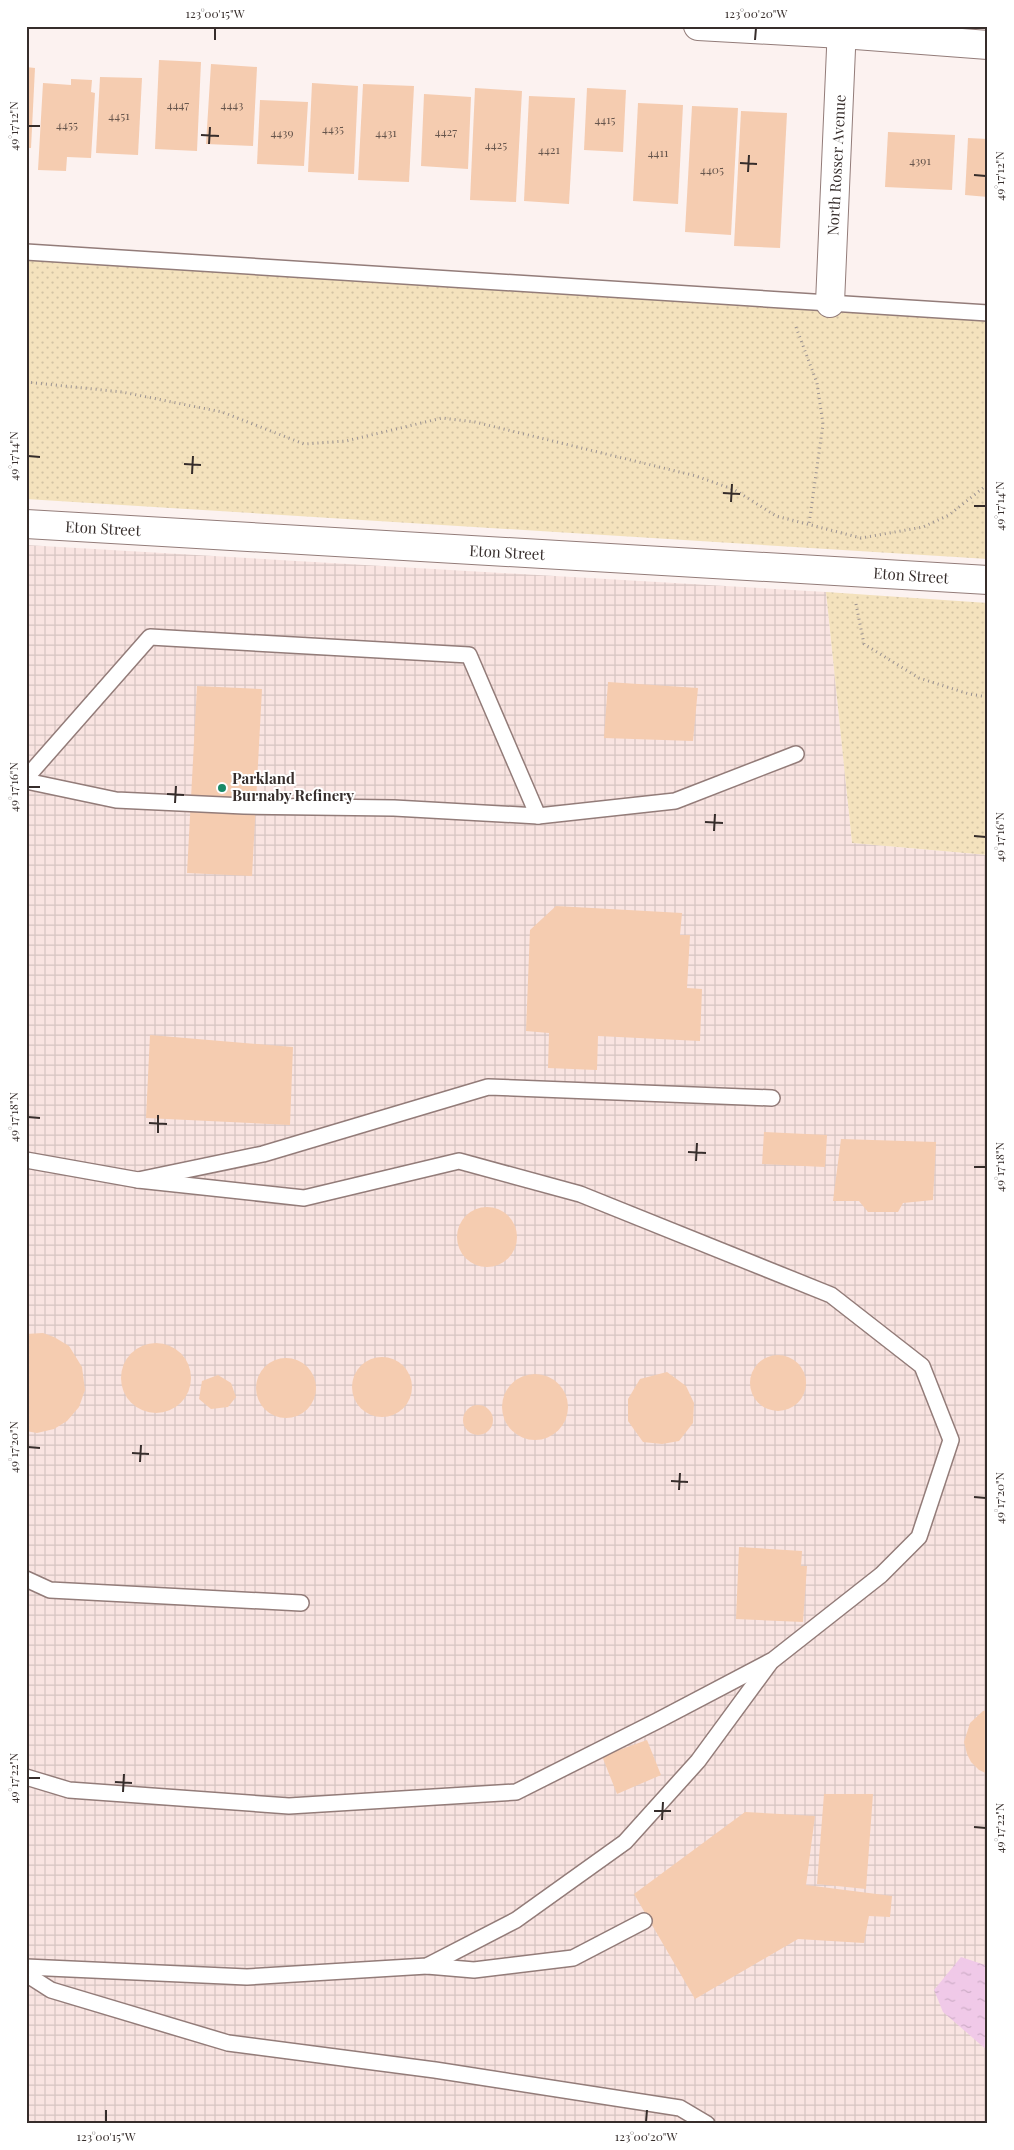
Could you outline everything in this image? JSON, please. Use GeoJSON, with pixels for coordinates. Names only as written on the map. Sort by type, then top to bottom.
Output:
{"type":"FeatureCollection","features":[{"type":"Feature","properties":{"kind":"street"},"geometry":{"type":"LineString","coordinates":[[698,26],[842,30],[988,46]]}},
{"type":"Feature","properties":{"kind":"street","name":"North Rosser Avenue"},"geometry":{"type":"LineString","coordinates":[[830,303],[842,30]]}},
{"type":"Feature","properties":{"kind":"street","name":"Eton Street"},"geometry":{"type":"LineString","coordinates":[[26,524],[988,580]]}},
{"type":"Feature","properties":{"kind":"lane"},"geometry":{"type":"LineString","coordinates":[[26,252],[988,312]]}},
{"type":"Feature","properties":{"kind":"lane"},"geometry":{"type":"LineString","coordinates":[[538,816],[469,655],[150,637],[26,779],[116,800],[244,806],[394,808],[538,816],[674,801],[796,754]]}},
{"type":"Feature","properties":{"kind":"lane"},"geometry":{"type":"LineString","coordinates":[[138,1180],[263,1154],[488,1087],[772,1098]]}},
{"type":"Feature","properties":{"kind":"lane"},"geometry":{"type":"LineString","coordinates":[[26,1160],[138,1180],[304,1198],[459,1161],[580,1194],[831,1295],[922,1366],[952,1440],[919,1537],[881,1575],[773,1660],[516,1792],[289,1806],[69,1790],[26,1777]]}},
{"type":"Feature","properties":{"kind":"lane"},"geometry":{"type":"LineString","coordinates":[[26,1579],[50,1590],[301,1603]]}},
{"type":"Feature","properties":{"kind":"lane"},"geometry":{"type":"LineString","coordinates":[[427,1966],[516,1920],[625,1842],[698,1761],[773,1660]]}},
{"type":"Feature","properties":{"kind":"lane"},"geometry":{"type":"LineString","coordinates":[[26,1967],[247,1978],[427,1966],[474,1970],[573,1958],[644,1921]]}},
{"type":"Feature","properties":{"kind":"lane"},"geometry":{"type":"LineString","coordinates":[[26,1974],[51,1990],[228,2042],[435,2070],[680,2108],[707,2124]]}},
{"type":"Feature","properties":{"kind":"path"},"geometry":{"type":"LineString","coordinates":[[793,301],[793,319],[817,383],[823,424],[808,524]]}},
{"type":"Feature","properties":{"kind":"path"},"geometry":{"type":"LineString","coordinates":[[26,382],[122,392],[222,412],[304,444],[346,441],[442,418],[475,422],[696,476],[735,490],[776,516],[861,538],[924,527],[949,515],[988,484]]}},
{"type":"Feature","properties":{"kind":"path"},"geometry":{"type":"LineString","coordinates":[[856,602],[864,644],[919,678],[969,694],[988,697]]}},
{"type":"Feature","properties":{"kind":"shaded area"},"geometry":{"type":"Polygon","coordinates":[[[26,252],[988,313],[988,559],[26,499],[26,252]]]}},
{"type":"Feature","properties":{"kind":"shaded area"},"geometry":{"type":"Polygon","coordinates":[[[26,545],[826,592],[852,843],[988,855],[988,2124],[26,2124],[26,545]]]}},
{"type":"Feature","properties":{"kind":"shaded area"},"geometry":{"type":"Polygon","coordinates":[[[826,592],[988,603],[988,855],[852,843],[826,592]]]}},
{"type":"Feature","properties":{"kind":"water"},"geometry":{"type":"Polygon","coordinates":[[[961,1957],[988,1966],[988,2051],[943,2012],[934,1990],[961,1957]]]}},
{"type":"Feature","properties":{"kind":"building"},"geometry":{"type":"Polygon","coordinates":[[[159,60],[201,62],[197,151],[155,149],[159,60]]]}},
{"type":"Feature","properties":{"kind":"building"},"geometry":{"type":"Polygon","coordinates":[[[211,64],[257,67],[253,146],[206,144],[211,64]]]}},
{"type":"Feature","properties":{"kind":"building"},"geometry":{"type":"Polygon","coordinates":[[[26,67],[35,68],[31,148],[26,148],[26,67]]]}},
{"type":"Feature","properties":{"kind":"building"},"geometry":{"type":"Polygon","coordinates":[[[100,77],[142,78],[138,155],[96,153],[100,77]]]}},
{"type":"Feature","properties":{"kind":"building"},"geometry":{"type":"Polygon","coordinates":[[[71,79],[92,80],[91,92],[95,93],[91,158],[67,157],[66,171],[38,170],[43,83],[71,85],[71,79]]]}},
{"type":"Feature","properties":{"kind":"building"},"geometry":{"type":"Polygon","coordinates":[[[312,83],[358,86],[354,174],[308,172],[312,83]]]}},
{"type":"Feature","properties":{"kind":"building"},"geometry":{"type":"Polygon","coordinates":[[[363,84],[414,86],[409,182],[358,180],[363,84]]]}},
{"type":"Feature","properties":{"kind":"building"},"geometry":{"type":"Polygon","coordinates":[[[475,88],[522,91],[516,202],[470,200],[475,88]]]}},
{"type":"Feature","properties":{"kind":"building"},"geometry":{"type":"Polygon","coordinates":[[[587,88],[626,90],[623,152],[584,150],[587,88]]]}},
{"type":"Feature","properties":{"kind":"building"},"geometry":{"type":"Polygon","coordinates":[[[424,94],[471,97],[468,169],[421,166],[424,94]]]}},
{"type":"Feature","properties":{"kind":"building"},"geometry":{"type":"Polygon","coordinates":[[[529,96],[575,98],[569,204],[524,201],[529,96]]]}},
{"type":"Feature","properties":{"kind":"building"},"geometry":{"type":"Polygon","coordinates":[[[260,100],[308,102],[304,166],[257,164],[260,100]]]}},
{"type":"Feature","properties":{"kind":"building"},"geometry":{"type":"Polygon","coordinates":[[[638,103],[683,105],[678,204],[633,201],[638,103]]]}},
{"type":"Feature","properties":{"kind":"building"},"geometry":{"type":"Polygon","coordinates":[[[692,106],[738,108],[731,235],[685,232],[692,106]]]}},
{"type":"Feature","properties":{"kind":"building"},"geometry":{"type":"Polygon","coordinates":[[[741,111],[787,113],[780,248],[734,246],[741,111]]]}},
{"type":"Feature","properties":{"kind":"building"},"geometry":{"type":"Polygon","coordinates":[[[888,132],[955,135],[952,190],[885,187],[888,132]]]}},
{"type":"Feature","properties":{"kind":"building"},"geometry":{"type":"Polygon","coordinates":[[[968,138],[988,139],[988,197],[965,195],[968,138]]]}},
{"type":"Feature","properties":{"kind":"building"},"geometry":{"type":"Polygon","coordinates":[[[608,682],[698,688],[693,741],[604,738],[608,682]]]}},
{"type":"Feature","properties":{"kind":"building"},"geometry":{"type":"Polygon","coordinates":[[[197,686],[262,689],[252,876],[187,873],[197,686]]]}},
{"type":"Feature","properties":{"kind":"building"},"geometry":{"type":"Polygon","coordinates":[[[556,906],[682,913],[680,935],[690,935],[687,988],[702,989],[700,1041],[598,1036],[597,1070],[548,1068],[549,1033],[526,1031],[530,930],[556,906]]]}},
{"type":"Feature","properties":{"kind":"building"},"geometry":{"type":"Polygon","coordinates":[[[150,1035],[293,1047],[290,1125],[146,1118],[150,1035]]]}},
{"type":"Feature","properties":{"kind":"building"},"geometry":{"type":"Polygon","coordinates":[[[764,1132],[827,1135],[825,1167],[762,1164],[764,1132]]]}},
{"type":"Feature","properties":{"kind":"building"},"geometry":{"type":"Polygon","coordinates":[[[841,1139],[936,1142],[933,1200],[903,1203],[898,1212],[868,1212],[859,1201],[833,1201],[841,1139]]]}},
{"type":"Feature","properties":{"kind":"building"},"geometry":{"type":"Polygon","coordinates":[[[481,1207],[493,1207],[504,1212],[512,1220],[517,1231],[515,1249],[504,1262],[493,1267],[481,1267],[470,1262],[462,1254],[457,1243],[457,1231],[462,1220],[470,1212],[481,1207]]]}},
{"type":"Feature","properties":{"kind":"building"},"geometry":{"type":"Polygon","coordinates":[[[43,1333],[69,1346],[82,1367],[85,1390],[79,1407],[67,1421],[54,1429],[37,1433],[26,1431],[26,1334],[43,1333]]]}},
{"type":"Feature","properties":{"kind":"building"},"geometry":{"type":"Polygon","coordinates":[[[163,1343],[176,1349],[185,1358],[189,1364],[191,1378],[189,1392],[181,1403],[170,1411],[149,1413],[142,1411],[131,1403],[123,1392],[121,1371],[123,1364],[131,1353],[142,1345],[163,1343]]]}},
{"type":"Feature","properties":{"kind":"building"},"geometry":{"type":"Polygon","coordinates":[[[772,1355],[784,1355],[794,1359],[802,1367],[806,1383],[802,1399],[794,1407],[784,1411],[772,1411],[762,1407],[754,1399],[750,1389],[750,1377],[754,1367],[762,1359],[772,1355]]]}},
{"type":"Feature","properties":{"kind":"building"},"geometry":{"type":"Polygon","coordinates":[[[382,1357],[399,1362],[407,1370],[412,1387],[407,1404],[399,1412],[382,1417],[365,1412],[357,1404],[352,1387],[357,1370],[365,1362],[382,1357]]]}},
{"type":"Feature","properties":{"kind":"building"},"geometry":{"type":"Polygon","coordinates":[[[286,1358],[302,1363],[307,1367],[311,1372],[316,1388],[311,1404],[307,1409],[302,1413],[286,1418],[270,1413],[265,1409],[261,1404],[256,1388],[261,1372],[265,1367],[270,1363],[286,1358]]]}},
{"type":"Feature","properties":{"kind":"building"},"geometry":{"type":"Polygon","coordinates":[[[667,1372],[686,1386],[694,1403],[693,1423],[679,1441],[662,1444],[643,1442],[628,1421],[628,1399],[640,1379],[667,1372]]]}},
{"type":"Feature","properties":{"kind":"building"},"geometry":{"type":"Polygon","coordinates":[[[535,1374],[547,1377],[558,1384],[565,1395],[568,1407],[565,1419],[558,1430],[547,1437],[535,1440],[523,1437],[512,1430],[505,1419],[502,1407],[505,1395],[512,1384],[523,1377],[535,1374]]]}},
{"type":"Feature","properties":{"kind":"building"},"geometry":{"type":"Polygon","coordinates":[[[218,1375],[231,1383],[236,1397],[228,1407],[211,1409],[199,1399],[202,1381],[218,1375]]]}},
{"type":"Feature","properties":{"kind":"building"},"geometry":{"type":"Polygon","coordinates":[[[478,1405],[489,1409],[493,1420],[489,1431],[478,1435],[467,1431],[463,1420],[467,1409],[478,1405]]]}},
{"type":"Feature","properties":{"kind":"building"},"geometry":{"type":"Polygon","coordinates":[[[739,1547],[802,1551],[801,1566],[807,1566],[803,1622],[736,1619],[739,1547]]]}},
{"type":"Feature","properties":{"kind":"building"},"geometry":{"type":"Polygon","coordinates":[[[988,1710],[988,1774],[979,1770],[971,1762],[964,1742],[970,1723],[983,1711],[988,1710]]]}},
{"type":"Feature","properties":{"kind":"building"},"geometry":{"type":"Polygon","coordinates":[[[647,1740],[661,1775],[617,1794],[602,1756],[647,1740]]]}},
{"type":"Feature","properties":{"kind":"building"},"geometry":{"type":"Polygon","coordinates":[[[824,1794],[873,1794],[866,1889],[817,1884],[824,1794]]]}},
{"type":"Feature","properties":{"kind":"building"},"geometry":{"type":"Polygon","coordinates":[[[745,1812],[815,1816],[806,1885],[892,1896],[890,1917],[869,1916],[864,1943],[798,1939],[695,1999],[634,1894],[745,1812]]]}},
{"type":"Feature","properties":{"kind":"place","name":"Parkland Burnaby Refinery"},"geometry":{"type":"Point","coordinates":[222,788]}}]}
